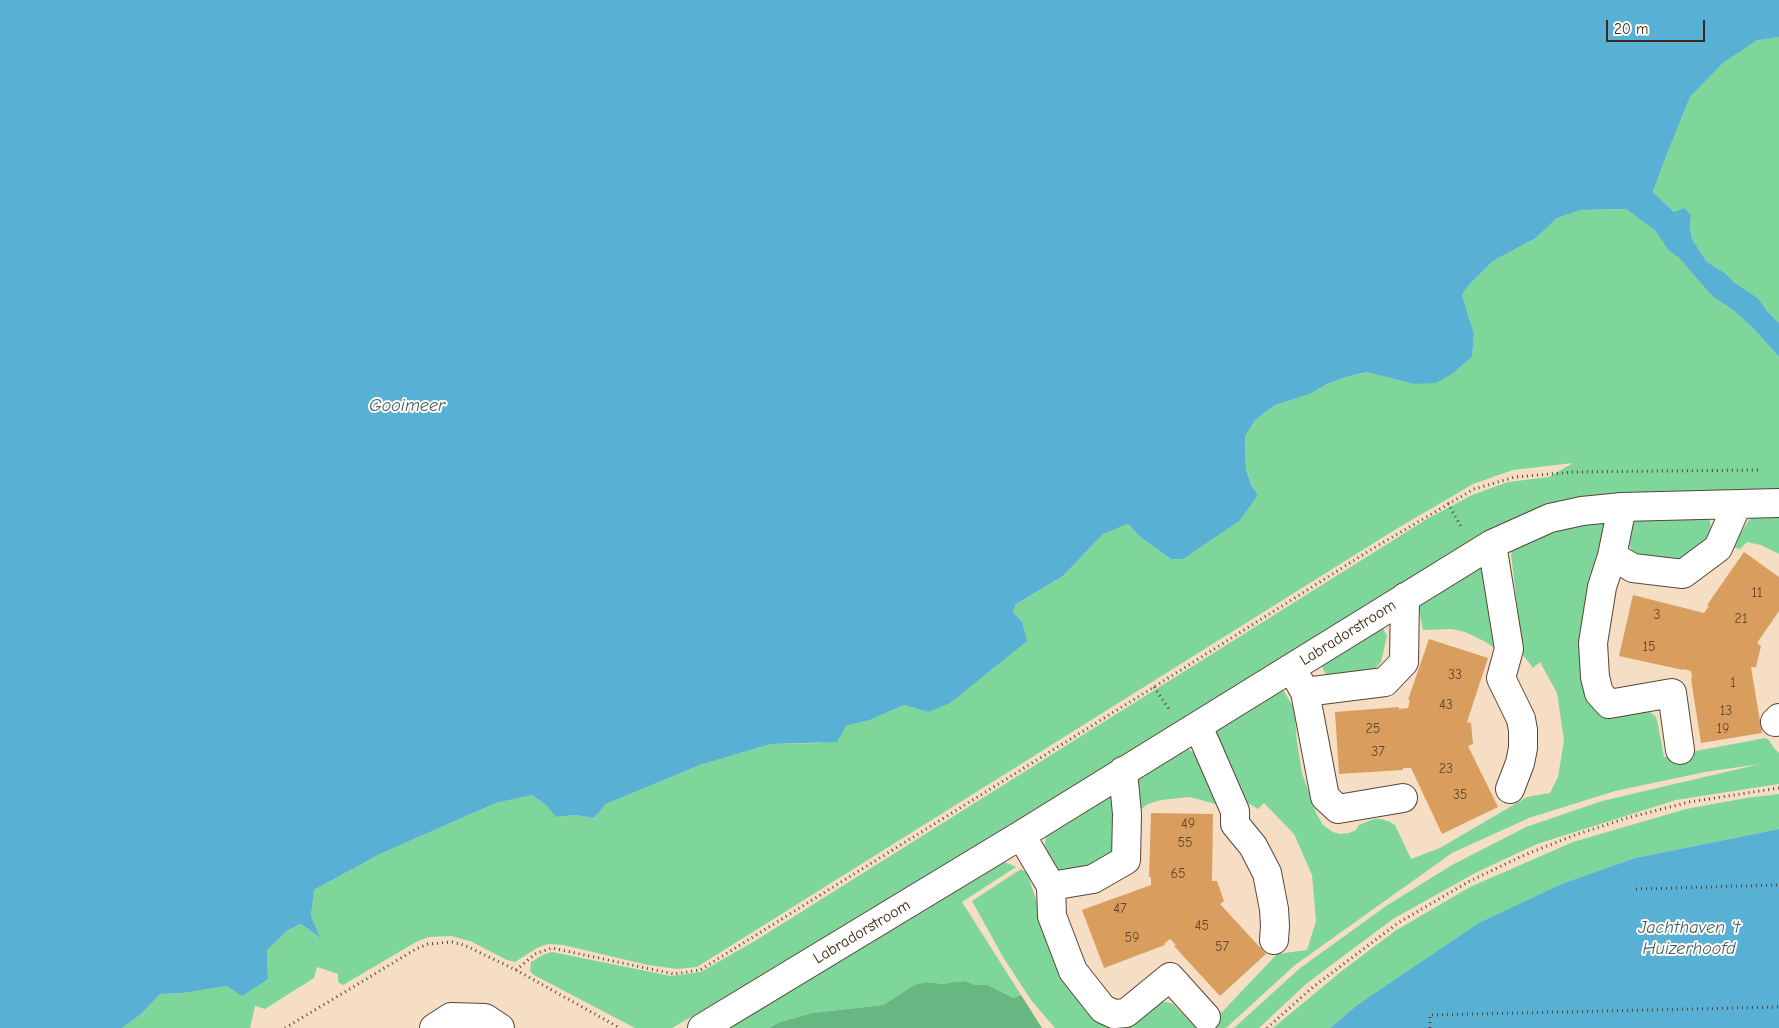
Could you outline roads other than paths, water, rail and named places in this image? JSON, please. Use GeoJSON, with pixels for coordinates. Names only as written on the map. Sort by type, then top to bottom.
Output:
{"type":"FeatureCollection","features":[{"type":"Feature","properties":{"kind":"street","name":"Labradorstroom"},"geometry":{"type":"LineString","coordinates":[[702,1028],[1198,726],[1298,680],[1405,597],[1492,544],[1550,518],[1582,511],[1622,507],[1779,503]]}},
{"type":"Feature","properties":{"kind":"street"},"geometry":{"type":"LineString","coordinates":[[1612,556],[1632,568],[1683,574],[1718,548],[1737,505]]}},
{"type":"Feature","properties":{"kind":"street"},"geometry":{"type":"LineString","coordinates":[[1622,507],[1612,556],[1602,587],[1594,644],[1595,677],[1599,693],[1609,704],[1672,693],[1680,750]]}},
{"type":"Feature","properties":{"kind":"street"},"geometry":{"type":"LineString","coordinates":[[1492,544],[1509,649],[1501,678],[1521,718],[1523,730],[1523,748],[1520,763],[1510,789]]}},
{"type":"Feature","properties":{"kind":"street","name":"Labradorstroom"},"geometry":{"type":"LineString","coordinates":[[1298,680],[1385,682],[1404,662],[1405,597]]}},
{"type":"Feature","properties":{"kind":"street","name":"Labradorstroom"},"geometry":{"type":"LineString","coordinates":[[1298,680],[1325,797],[1338,809],[1403,798]]}},
{"type":"Feature","properties":{"kind":"street"},"geometry":{"type":"LineString","coordinates":[[1198,726],[1235,811],[1235,824],[1253,846],[1267,873],[1274,909],[1274,940]]}},
{"type":"Feature","properties":{"kind":"street"},"geometry":{"type":"LineString","coordinates":[[1051,886],[1093,879],[1126,860],[1127,814],[1123,771]]}},
{"type":"Feature","properties":{"kind":"street"},"geometry":{"type":"LineString","coordinates":[[1021,835],[1051,886],[1052,916],[1073,972],[1103,1008],[1114,1014],[1126,1013],[1170,976],[1206,1017]]}},
{"type":"Feature","properties":{"kind":"street"},"geometry":{"type":"LineString","coordinates":[[434,1028],[451,1017],[485,1018],[500,1028]]}},
{"type":"Feature","properties":{"kind":"water","name":"Gooimeer"},"geometry":{"type":"Polygon","coordinates":[[[0,0],[1779,0],[1779,37],[1757,40],[1723,63],[1690,97],[1653,192],[1674,212],[1685,208],[1691,216],[1692,239],[1707,262],[1758,298],[1779,323],[1779,357],[1754,329],[1733,310],[1712,296],[1679,258],[1669,251],[1655,230],[1626,209],[1581,210],[1557,218],[1536,238],[1493,261],[1468,286],[1462,295],[1474,334],[1472,357],[1452,374],[1436,383],[1414,384],[1367,372],[1346,377],[1327,384],[1310,394],[1275,405],[1255,420],[1245,437],[1246,470],[1252,486],[1258,495],[1239,521],[1183,559],[1171,559],[1140,537],[1128,524],[1103,534],[1063,576],[1016,604],[1013,612],[1022,622],[1027,641],[950,703],[928,712],[904,705],[870,720],[846,726],[837,742],[771,744],[700,765],[606,804],[594,818],[575,815],[556,817],[547,806],[532,795],[496,803],[380,854],[314,890],[311,916],[320,938],[301,924],[288,930],[267,950],[268,979],[242,996],[227,986],[183,993],[160,994],[140,1015],[122,1028],[0,1028],[0,0]]]}},
{"type":"Feature","properties":{"kind":"water","name":"Jachthaven 't Huizerhoofd"},"geometry":{"type":"Polygon","coordinates":[[[1779,829],[1779,1028],[1330,1028],[1356,1006],[1479,923],[1564,883],[1635,858],[1779,829]]]}}]}
